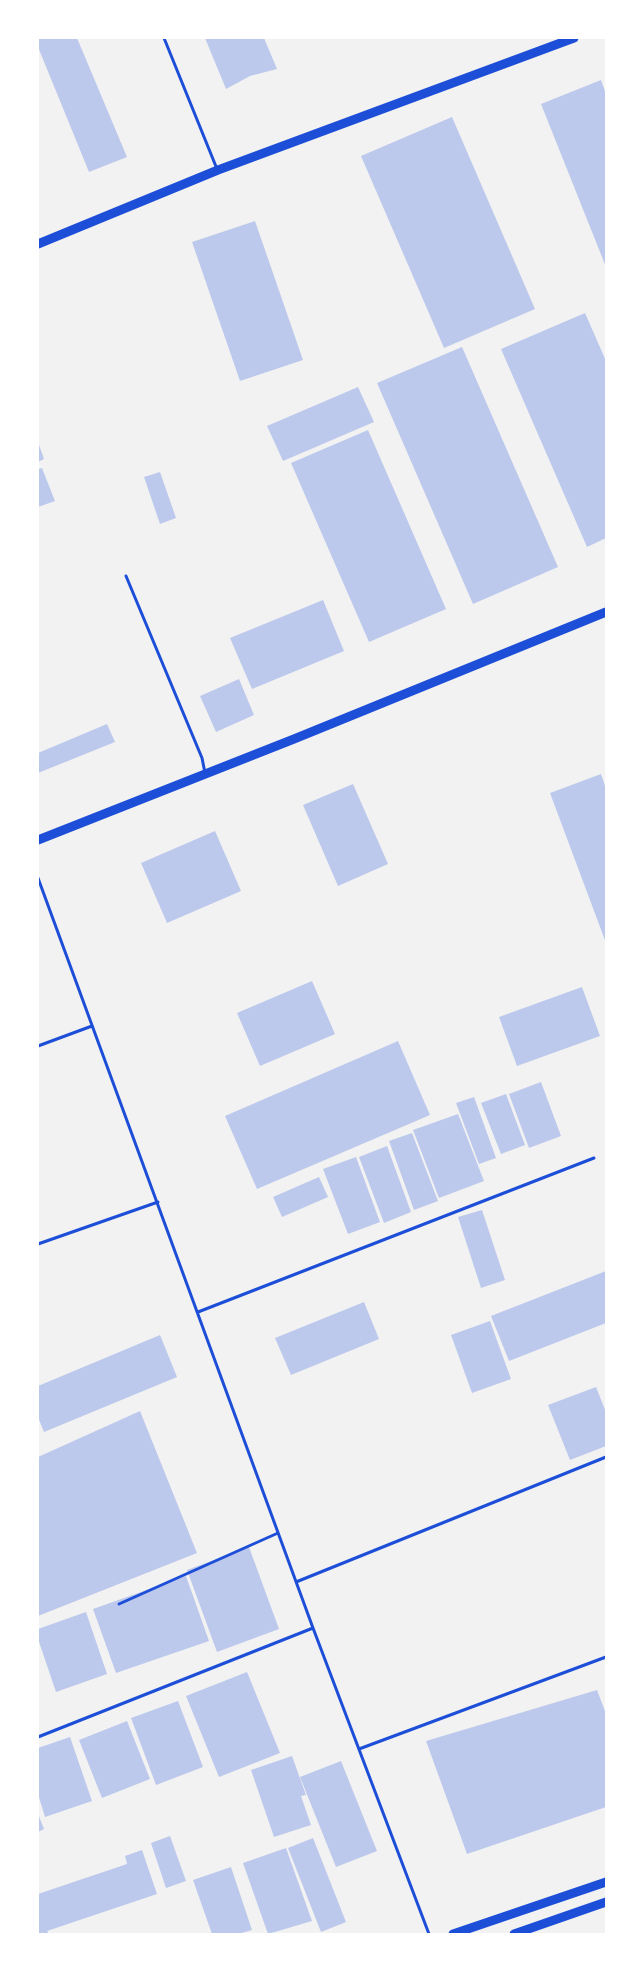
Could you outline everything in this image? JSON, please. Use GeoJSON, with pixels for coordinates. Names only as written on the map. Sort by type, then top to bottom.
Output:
{"type":"FeatureCollection","features":[{"type":"Feature","properties":{"kind":"street"},"geometry":{"type":"LineString","coordinates":[[38,244],[218,170],[574,38]]}},
{"type":"Feature","properties":{"kind":"street"},"geometry":{"type":"LineString","coordinates":[[38,840],[606,612]]}},
{"type":"Feature","properties":{"kind":"street"},"geometry":{"type":"LineString","coordinates":[[453,1934],[606,1882]]}},
{"type":"Feature","properties":{"kind":"street"},"geometry":{"type":"LineString","coordinates":[[514,1934],[606,1902]]}},
{"type":"Feature","properties":{"kind":"lane"},"geometry":{"type":"LineString","coordinates":[[164,38],[218,170]]}},
{"type":"Feature","properties":{"kind":"lane"},"geometry":{"type":"LineString","coordinates":[[126,576],[202,758],[205,774]]}},
{"type":"Feature","properties":{"kind":"lane"},"geometry":{"type":"LineString","coordinates":[[38,878],[313,1628],[429,1934]]}},
{"type":"Feature","properties":{"kind":"lane"},"geometry":{"type":"LineString","coordinates":[[38,1046],[92,1026]]}},
{"type":"Feature","properties":{"kind":"lane"},"geometry":{"type":"LineString","coordinates":[[198,1312],[594,1158]]}},
{"type":"Feature","properties":{"kind":"lane"},"geometry":{"type":"LineString","coordinates":[[38,1244],[158,1202]]}},
{"type":"Feature","properties":{"kind":"lane"},"geometry":{"type":"LineString","coordinates":[[296,1582],[606,1457]]}},
{"type":"Feature","properties":{"kind":"lane"},"geometry":{"type":"LineString","coordinates":[[119,1604],[278,1533]]}},
{"type":"Feature","properties":{"kind":"lane"},"geometry":{"type":"LineString","coordinates":[[38,1737],[313,1628]]}},
{"type":"Feature","properties":{"kind":"lane"},"geometry":{"type":"LineString","coordinates":[[359,1749],[606,1658]]}},
{"type":"Feature","properties":{"kind":"building"},"geometry":{"type":"Polygon","coordinates":[[[38,38],[77,38],[127,157],[89,172],[38,47],[38,38]]]}},
{"type":"Feature","properties":{"kind":"building"},"geometry":{"type":"Polygon","coordinates":[[[205,38],[264,38],[277,69],[250,76],[226,89],[205,38]]]}},
{"type":"Feature","properties":{"kind":"building"},"geometry":{"type":"Polygon","coordinates":[[[601,80],[606,94],[606,267],[541,104],[601,80]]]}},
{"type":"Feature","properties":{"kind":"building"},"geometry":{"type":"Polygon","coordinates":[[[452,117],[535,309],[444,348],[361,156],[452,117]]]}},
{"type":"Feature","properties":{"kind":"building"},"geometry":{"type":"Polygon","coordinates":[[[255,221],[303,360],[240,381],[192,242],[255,221]]]}},
{"type":"Feature","properties":{"kind":"building"},"geometry":{"type":"Polygon","coordinates":[[[585,313],[606,361],[606,538],[587,547],[501,349],[585,313]]]}},
{"type":"Feature","properties":{"kind":"building"},"geometry":{"type":"Polygon","coordinates":[[[462,347],[558,567],[473,604],[377,383],[462,347]]]}},
{"type":"Feature","properties":{"kind":"building"},"geometry":{"type":"Polygon","coordinates":[[[358,387],[374,422],[283,461],[267,426],[358,387]]]}},
{"type":"Feature","properties":{"kind":"building"},"geometry":{"type":"Polygon","coordinates":[[[368,430],[446,609],[369,642],[291,463],[368,430]]]}},
{"type":"Feature","properties":{"kind":"building"},"geometry":{"type":"Polygon","coordinates":[[[38,442],[44,459],[38,462],[38,442]]]}},
{"type":"Feature","properties":{"kind":"building"},"geometry":{"type":"Polygon","coordinates":[[[42,468],[55,501],[38,507],[38,469],[42,468]]]}},
{"type":"Feature","properties":{"kind":"building"},"geometry":{"type":"Polygon","coordinates":[[[160,472],[176,518],[160,524],[144,477],[160,472]]]}},
{"type":"Feature","properties":{"kind":"building"},"geometry":{"type":"Polygon","coordinates":[[[323,600],[344,651],[252,689],[230,638],[323,600]]]}},
{"type":"Feature","properties":{"kind":"building"},"geometry":{"type":"Polygon","coordinates":[[[239,679],[254,715],[216,732],[200,696],[239,679]]]}},
{"type":"Feature","properties":{"kind":"building"},"geometry":{"type":"Polygon","coordinates":[[[107,724],[115,742],[38,773],[38,753],[107,724]]]}},
{"type":"Feature","properties":{"kind":"building"},"geometry":{"type":"Polygon","coordinates":[[[601,774],[606,789],[606,943],[550,793],[601,774]]]}},
{"type":"Feature","properties":{"kind":"building"},"geometry":{"type":"Polygon","coordinates":[[[353,784],[388,864],[338,886],[303,805],[353,784]]]}},
{"type":"Feature","properties":{"kind":"building"},"geometry":{"type":"Polygon","coordinates":[[[215,831],[241,891],[167,923],[141,863],[215,831]]]}},
{"type":"Feature","properties":{"kind":"building"},"geometry":{"type":"Polygon","coordinates":[[[312,981],[335,1034],[260,1066],[237,1013],[312,981]]]}},
{"type":"Feature","properties":{"kind":"building"},"geometry":{"type":"Polygon","coordinates":[[[582,987],[600,1036],[517,1066],[499,1017],[582,987]]]}},
{"type":"Feature","properties":{"kind":"building"},"geometry":{"type":"Polygon","coordinates":[[[398,1041],[430,1115],[257,1189],[225,1116],[398,1041]]]}},
{"type":"Feature","properties":{"kind":"building"},"geometry":{"type":"Polygon","coordinates":[[[541,1082],[561,1136],[529,1148],[509,1094],[541,1082]]]}},
{"type":"Feature","properties":{"kind":"building"},"geometry":{"type":"Polygon","coordinates":[[[506,1094],[525,1145],[501,1154],[481,1103],[506,1094]]]}},
{"type":"Feature","properties":{"kind":"building"},"geometry":{"type":"Polygon","coordinates":[[[474,1097],[496,1158],[479,1164],[456,1103],[474,1097]]]}},
{"type":"Feature","properties":{"kind":"building"},"geometry":{"type":"Polygon","coordinates":[[[458,1114],[484,1181],[439,1198],[413,1130],[458,1114]]]}},
{"type":"Feature","properties":{"kind":"building"},"geometry":{"type":"Polygon","coordinates":[[[412,1133],[438,1201],[414,1210],[389,1141],[412,1133]]]}},
{"type":"Feature","properties":{"kind":"building"},"geometry":{"type":"Polygon","coordinates":[[[387,1146],[411,1212],[384,1223],[359,1157],[387,1146]]]}},
{"type":"Feature","properties":{"kind":"building"},"geometry":{"type":"Polygon","coordinates":[[[356,1157],[380,1222],[348,1234],[323,1169],[356,1157]]]}},
{"type":"Feature","properties":{"kind":"building"},"geometry":{"type":"Polygon","coordinates":[[[319,1177],[328,1197],[282,1217],[273,1197],[319,1177]]]}},
{"type":"Feature","properties":{"kind":"building"},"geometry":{"type":"Polygon","coordinates":[[[482,1210],[505,1280],[481,1288],[458,1217],[482,1210]]]}},
{"type":"Feature","properties":{"kind":"building"},"geometry":{"type":"Polygon","coordinates":[[[606,1271],[606,1323],[509,1361],[491,1316],[606,1271]]]}},
{"type":"Feature","properties":{"kind":"building"},"geometry":{"type":"Polygon","coordinates":[[[364,1302],[379,1339],[291,1375],[275,1338],[364,1302]]]}},
{"type":"Feature","properties":{"kind":"building"},"geometry":{"type":"Polygon","coordinates":[[[490,1321],[511,1379],[472,1393],[451,1335],[490,1321]]]}},
{"type":"Feature","properties":{"kind":"building"},"geometry":{"type":"Polygon","coordinates":[[[160,1335],[177,1377],[44,1432],[38,1417],[38,1386],[160,1335]]]}},
{"type":"Feature","properties":{"kind":"building"},"geometry":{"type":"Polygon","coordinates":[[[596,1387],[606,1412],[606,1446],[570,1460],[548,1405],[596,1387]]]}},
{"type":"Feature","properties":{"kind":"building"},"geometry":{"type":"Polygon","coordinates":[[[140,1411],[197,1553],[38,1616],[38,1457],[140,1411]]]}},
{"type":"Feature","properties":{"kind":"building"},"geometry":{"type":"Polygon","coordinates":[[[249,1547],[279,1629],[217,1652],[187,1570],[249,1547]]]}},
{"type":"Feature","properties":{"kind":"building"},"geometry":{"type":"Polygon","coordinates":[[[186,1576],[209,1641],[116,1673],[93,1609],[186,1576]]]}},
{"type":"Feature","properties":{"kind":"building"},"geometry":{"type":"Polygon","coordinates":[[[86,1612],[107,1674],[56,1692],[38,1639],[38,1629],[86,1612]]]}},
{"type":"Feature","properties":{"kind":"building"},"geometry":{"type":"Polygon","coordinates":[[[247,1672],[280,1753],[219,1777],[186,1696],[247,1672]]]}},
{"type":"Feature","properties":{"kind":"building"},"geometry":{"type":"Polygon","coordinates":[[[597,1690],[606,1714],[606,1807],[467,1854],[426,1741],[597,1690]]]}},
{"type":"Feature","properties":{"kind":"building"},"geometry":{"type":"Polygon","coordinates":[[[178,1701],[203,1767],[156,1785],[131,1718],[178,1701]]]}},
{"type":"Feature","properties":{"kind":"building"},"geometry":{"type":"Polygon","coordinates":[[[127,1721],[150,1779],[102,1798],[79,1740],[127,1721]]]}},
{"type":"Feature","properties":{"kind":"building"},"geometry":{"type":"Polygon","coordinates":[[[70,1737],[92,1801],[45,1817],[38,1794],[38,1748],[70,1737]]]}},
{"type":"Feature","properties":{"kind":"building"},"geometry":{"type":"Polygon","coordinates":[[[292,1756],[306,1795],[301,1796],[311,1825],[274,1837],[251,1770],[292,1756]]]}},
{"type":"Feature","properties":{"kind":"building"},"geometry":{"type":"Polygon","coordinates":[[[341,1761],[377,1851],[336,1867],[300,1777],[341,1761]]]}},
{"type":"Feature","properties":{"kind":"building"},"geometry":{"type":"Polygon","coordinates":[[[38,1814],[44,1829],[38,1832],[38,1814]]]}},
{"type":"Feature","properties":{"kind":"building"},"geometry":{"type":"Polygon","coordinates":[[[170,1836],[186,1881],[166,1888],[151,1843],[170,1836]]]}},
{"type":"Feature","properties":{"kind":"building"},"geometry":{"type":"Polygon","coordinates":[[[313,1838],[346,1922],[321,1932],[288,1848],[313,1838]]]}},
{"type":"Feature","properties":{"kind":"building"},"geometry":{"type":"Polygon","coordinates":[[[286,1848],[312,1921],[268,1934],[243,1863],[286,1848]]]}},
{"type":"Feature","properties":{"kind":"building"},"geometry":{"type":"Polygon","coordinates":[[[142,1850],[157,1894],[47,1931],[49,1934],[38,1934],[38,1894],[127,1864],[125,1856],[142,1850]]]}},
{"type":"Feature","properties":{"kind":"building"},"geometry":{"type":"Polygon","coordinates":[[[231,1867],[252,1930],[238,1934],[212,1934],[193,1880],[231,1867]]]}}]}
